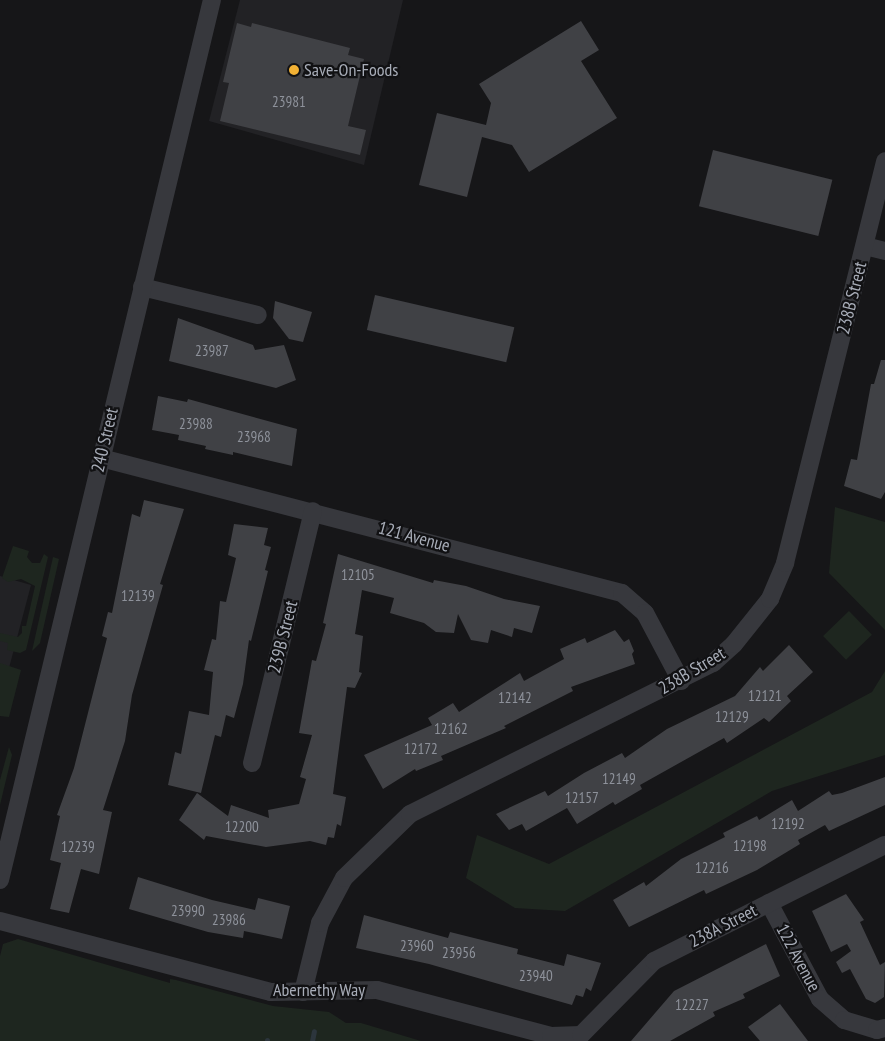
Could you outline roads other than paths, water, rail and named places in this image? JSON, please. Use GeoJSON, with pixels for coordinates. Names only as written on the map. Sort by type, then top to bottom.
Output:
{"type":"FeatureCollection","features":[{"type":"Feature","properties":{"kind":"street","name":"240 Street"},"geometry":{"type":"LineString","coordinates":[[0,880],[212,0]]}},
{"type":"Feature","properties":{"kind":"street","name":"238B Street"},"geometry":{"type":"LineString","coordinates":[[303,992],[320,923],[344,878],[410,814],[681,681],[713,662],[734,644],[770,599],[780,578],[885,161]]}},
{"type":"Feature","properties":{"kind":"street"},"geometry":{"type":"LineString","coordinates":[[865,246],[885,251]]}},
{"type":"Feature","properties":{"kind":"street"},"geometry":{"type":"LineString","coordinates":[[142,287],[258,315]]}},
{"type":"Feature","properties":{"kind":"street","name":"121 Avenue"},"geometry":{"type":"LineString","coordinates":[[101,458],[313,511],[622,593],[645,613],[681,681]]}},
{"type":"Feature","properties":{"kind":"street","name":"239B Street"},"geometry":{"type":"LineString","coordinates":[[252,763],[313,511]]}},
{"type":"Feature","properties":{"kind":"street","name":"238A Street"},"geometry":{"type":"LineString","coordinates":[[582,1035],[654,961],[885,845]]}},
{"type":"Feature","properties":{"kind":"street","name":"122 Avenue"},"geometry":{"type":"LineString","coordinates":[[769,903],[820,999],[844,1020],[877,1030],[885,1028]]}},
{"type":"Feature","properties":{"kind":"street","name":"Abernethy Way"},"geometry":{"type":"LineString","coordinates":[[0,921],[271,992],[377,990],[552,1036],[582,1035]]}},
{"type":"Feature","properties":{"kind":"waterway"},"geometry":{"type":"LineString","coordinates":[[312,1041],[314,1031]]}},
{"type":"Feature","properties":{"kind":"place","name":"Save-On-Foods"},"geometry":{"type":"Point","coordinates":[294,70]}}]}
